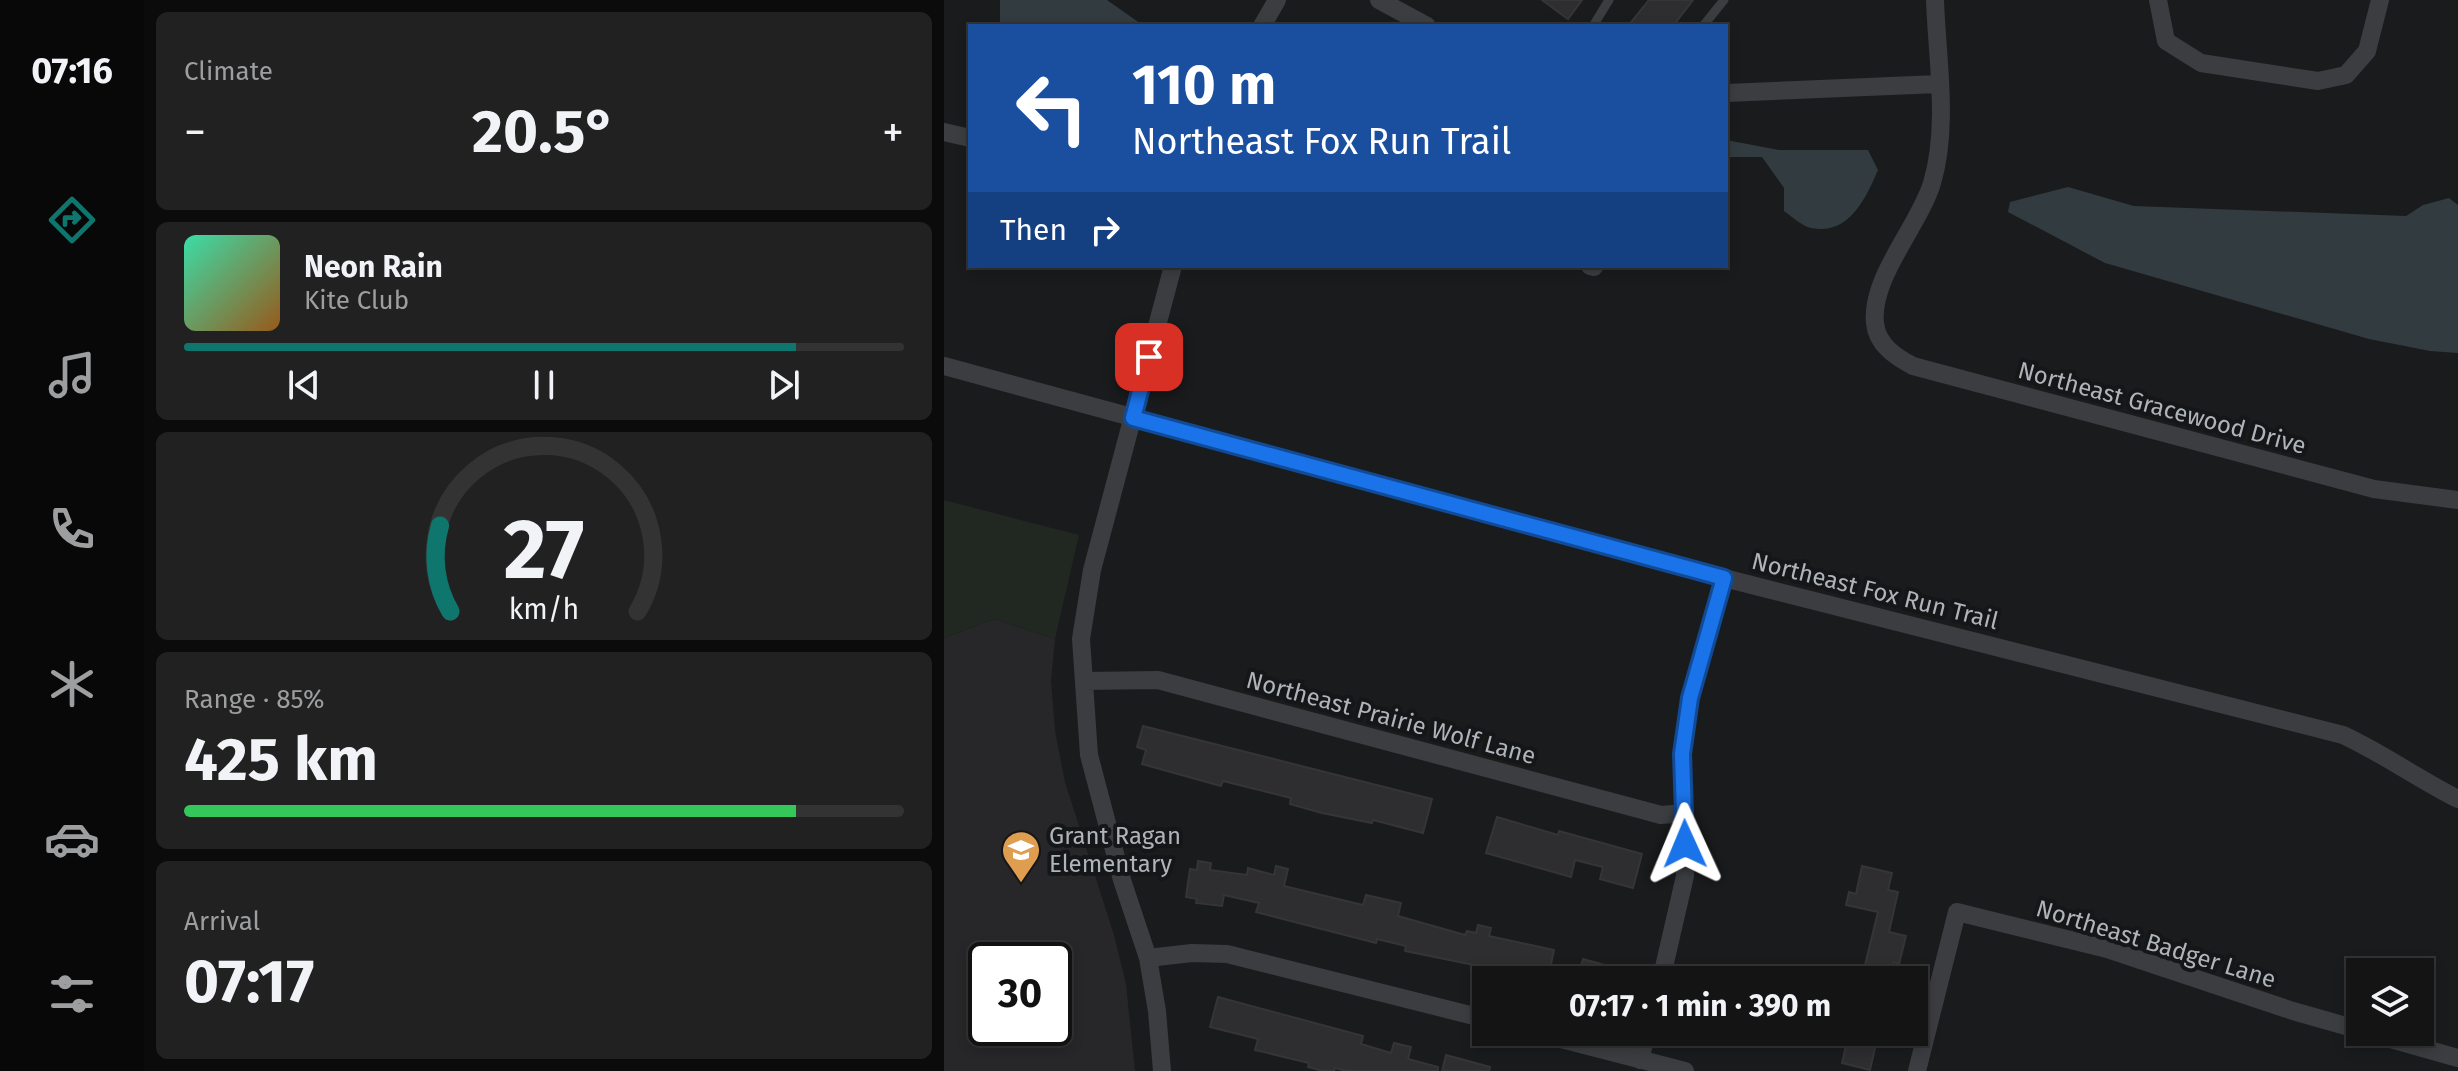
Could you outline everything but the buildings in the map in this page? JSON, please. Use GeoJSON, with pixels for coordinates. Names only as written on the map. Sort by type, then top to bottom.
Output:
{"type":"FeatureCollection","features":[{"type":"Feature","properties":{"kind":"street"},"geometry":{"type":"LineString","coordinates":[[1263,24],[1277,0]]}},
{"type":"Feature","properties":{"kind":"street"},"geometry":{"type":"LineString","coordinates":[[1379,0],[1423,24]]}},
{"type":"Feature","properties":{"kind":"street"},"geometry":{"type":"LineString","coordinates":[[1728,93],[1938,84],[1935,0]]}},
{"type":"Feature","properties":{"kind":"street"},"geometry":{"type":"LineString","coordinates":[[2158,0],[2166,41],[2201,63],[2318,81],[2346,75],[2367,51],[2380,0]]}},
{"type":"Feature","properties":{"kind":"street","name":"Northeast Gracewood Drive"},"geometry":{"type":"LineString","coordinates":[[1938,84],[1939,148],[1932,183],[1877,293],[1875,325],[1889,353],[1913,366],[2374,489],[2458,500]]}},
{"type":"Feature","properties":{"kind":"street"},"geometry":{"type":"LineString","coordinates":[[944,132],[968,138]]}},
{"type":"Feature","properties":{"kind":"street"},"geometry":{"type":"LineString","coordinates":[[1162,1071],[1157,1011],[1148,958],[1100,802],[1089,755],[1081,639],[1085,603],[1172,268]]}},
{"type":"Feature","properties":{"kind":"street","name":"Northeast Fox Run Trail"},"geometry":{"type":"LineString","coordinates":[[944,366],[1724,578],[2343,735],[2388,756],[2428,785],[2458,799]]}},
{"type":"Feature","properties":{"kind":"street"},"geometry":{"type":"LineString","coordinates":[[1664,966],[1685,876],[1682,754],[1690,698],[1724,578]]}},
{"type":"Feature","properties":{"kind":"street","name":"Northeast Prairie Wolf Lane"},"geometry":{"type":"LineString","coordinates":[[1084,681],[1158,680],[1661,815],[1685,813]]}},
{"type":"Feature","properties":{"kind":"street","name":"Northeast Badger Lane"},"geometry":{"type":"LineString","coordinates":[[1917,1071],[1957,912],[2107,949],[2346,1026]]}},
{"type":"Feature","properties":{"kind":"street"},"geometry":{"type":"LineString","coordinates":[[1148,958],[1192,953],[1227,954],[1472,1015]]}},
{"type":"Feature","properties":{"kind":"street"},"geometry":{"type":"LineString","coordinates":[[1587,1046],[1685,1071]]}},
{"type":"Feature","properties":{"kind":"street"},"geometry":{"type":"LineString","coordinates":[[1640,1060],[1644,1046]]}},
{"type":"Feature","properties":{"kind":"street"},"geometry":{"type":"LineString","coordinates":[[2416,1046],[2458,1058]]}},
{"type":"Feature","properties":{"kind":"lane"},"geometry":{"type":"LineString","coordinates":[[1594,24],[1609,0]]}},
{"type":"Feature","properties":{"kind":"lane"},"geometry":{"type":"LineString","coordinates":[[1705,24],[1724,0]]}},
{"type":"Feature","properties":{"kind":"shaded area"},"geometry":{"type":"Polygon","coordinates":[[[1000,0],[1107,0],[1141,24],[1000,24],[1000,0]]]}},
{"type":"Feature","properties":{"kind":"shaded area"},"geometry":{"type":"Polygon","coordinates":[[[1728,140],[1779,150],[1868,150],[1878,170],[1862,203],[1846,221],[1824,229],[1811,228],[1784,211],[1784,188],[1762,157],[1728,157],[1728,140]]]}},
{"type":"Feature","properties":{"kind":"shaded area"},"geometry":{"type":"Polygon","coordinates":[[[2068,187],[2134,206],[2406,216],[2423,205],[2449,198],[2458,205],[2458,353],[2369,339],[2105,263],[2008,212],[2010,202],[2068,187]]]}},
{"type":"Feature","properties":{"kind":"shaded area"},"geometry":{"type":"Polygon","coordinates":[[[944,500],[1079,535],[1055,639],[994,619],[944,638],[944,500]]]}},
{"type":"Feature","properties":{"kind":"shaded area","name":"Grant Ragan Elementary"},"geometry":{"type":"Polygon","coordinates":[[[994,619],[1055,639],[1051,681],[1055,731],[1065,782],[1114,935],[1126,984],[1135,1071],[944,1071],[944,638],[994,619]]]}},
{"type":"Feature","properties":{"kind":"place","name":"Grant Ragan Elementary"},"geometry":{"type":"Point","coordinates":[1021,884]}},
{"type":"Feature","properties":{"kind":"route"},"geometry":{"type":"LineString","coordinates":[[1149,357],[1133,418],[1724,578],[1690,698],[1682,754],[1685,844]]}}]}
